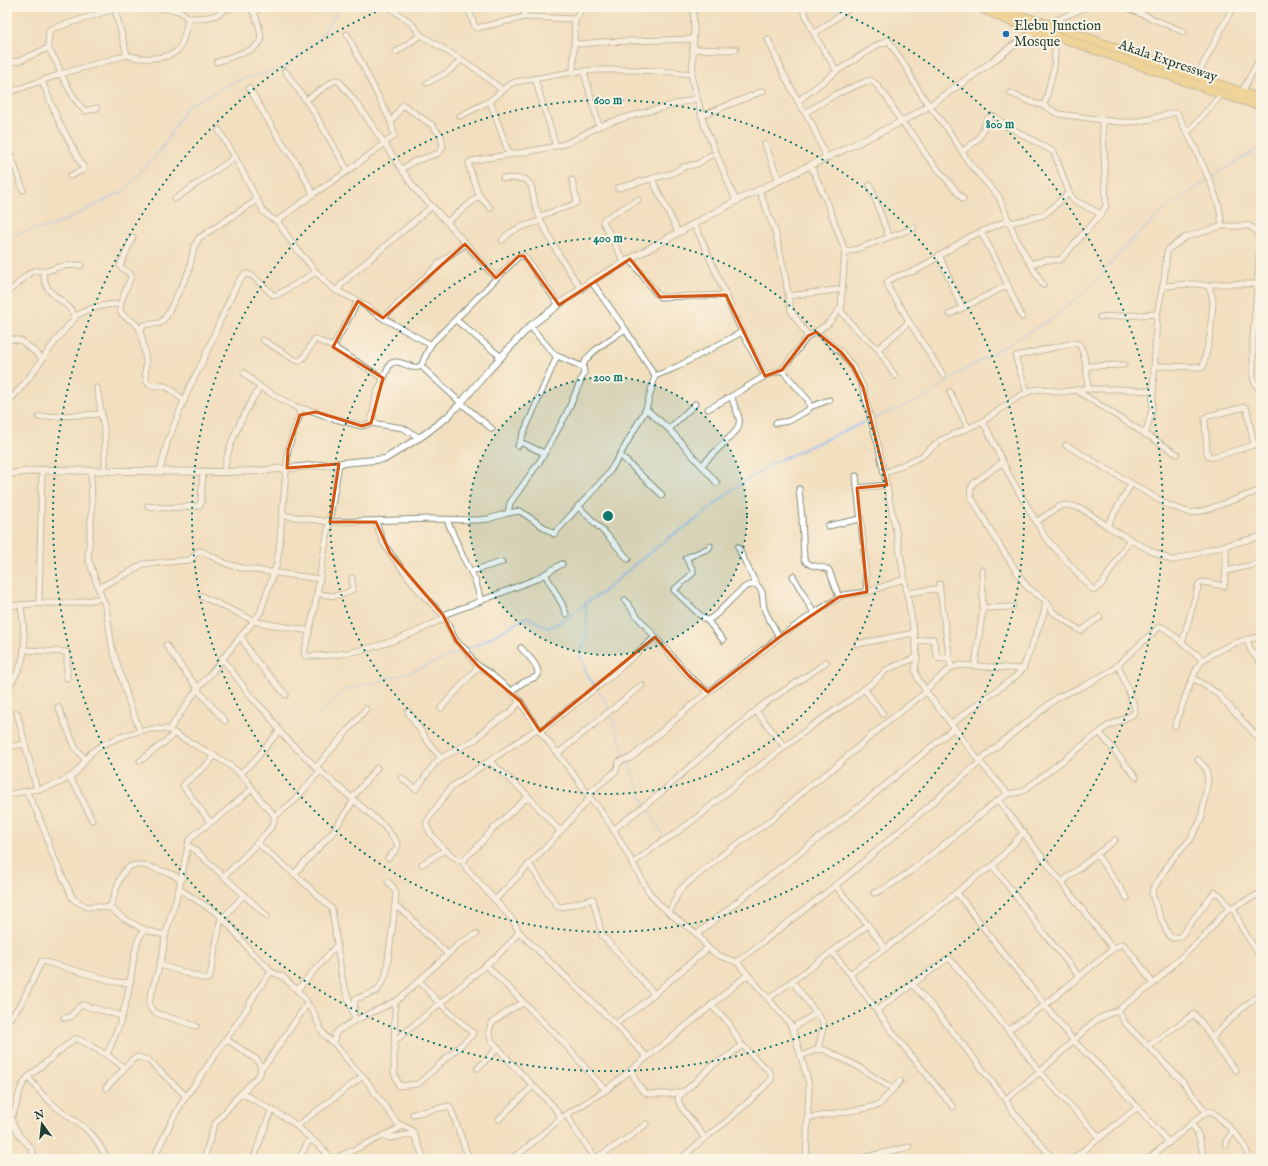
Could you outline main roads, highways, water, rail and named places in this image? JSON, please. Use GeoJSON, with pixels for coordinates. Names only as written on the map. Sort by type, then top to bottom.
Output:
{"type":"FeatureCollection","features":[{"type":"Feature","properties":{"kind":"main road","name":"Akala Expressway"},"geometry":{"type":"LineString","coordinates":[[998,7],[1013,10],[1048,24],[1261,99]]}},
{"type":"Feature","properties":{"kind":"main road","name":"Akala Expressway"},"geometry":{"type":"LineString","coordinates":[[982,8],[1035,32],[1056,36],[1222,94],[1261,106]]}},
{"type":"Feature","properties":{"kind":"waterway"},"geometry":{"type":"LineString","coordinates":[[7,236],[56,225],[124,191],[163,147],[187,106],[236,81],[287,67],[320,37],[341,7]]}},
{"type":"Feature","properties":{"kind":"waterway"},"geometry":{"type":"LineString","coordinates":[[873,419],[926,397],[958,374],[1053,318],[1090,287],[1131,241],[1169,206],[1218,173],[1261,147]]}},
{"type":"Feature","properties":{"kind":"waterway"},"geometry":{"type":"LineString","coordinates":[[467,649],[483,642],[527,617],[548,628],[568,618],[586,603],[602,593],[670,537],[696,520],[732,490],[771,464],[869,420]]}},
{"type":"Feature","properties":{"kind":"waterway"},"geometry":{"type":"LineString","coordinates":[[586,603],[587,633],[580,655],[588,676],[595,686]]}},
{"type":"Feature","properties":{"kind":"waterway"},"geometry":{"type":"LineString","coordinates":[[314,719],[346,690],[411,672],[464,650]]}},
{"type":"Feature","properties":{"kind":"waterway"},"geometry":{"type":"LineString","coordinates":[[597,689],[606,702],[626,757]]}},
{"type":"Feature","properties":{"kind":"waterway"},"geometry":{"type":"LineString","coordinates":[[628,761],[642,798],[665,838]]}},
{"type":"Feature","properties":{"kind":"place","name":"Elebu Junction Mosque"},"geometry":{"type":"Point","coordinates":[1006,34]}}]}
